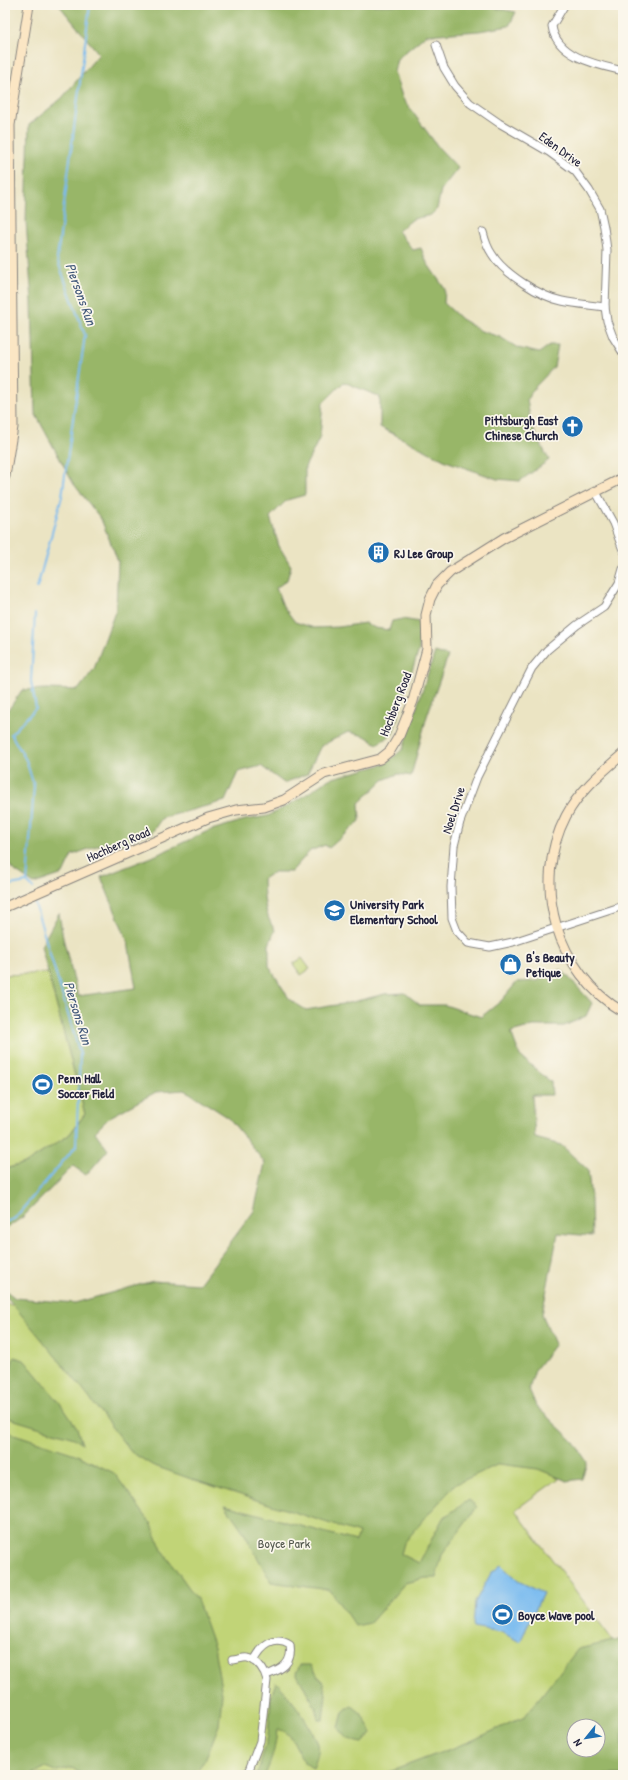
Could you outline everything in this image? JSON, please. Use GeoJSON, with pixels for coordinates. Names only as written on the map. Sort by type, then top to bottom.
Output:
{"type":"FeatureCollection","features":[{"type":"Feature","properties":{"kind":"street"},"geometry":{"type":"LineString","coordinates":[[5,476],[13,427],[10,125],[29,5]]}},
{"type":"Feature","properties":{"kind":"street"},"geometry":{"type":"LineString","coordinates":[[564,6],[552,26],[553,32],[564,47],[586,60],[623,71]]}},
{"type":"Feature","properties":{"kind":"street","name":"Eden Drive"},"geometry":{"type":"LineString","coordinates":[[436,45],[444,68],[455,86],[470,103],[499,123],[549,152],[576,171],[589,190],[600,209],[604,227],[607,250],[605,307],[607,321],[613,337],[623,353]]}},
{"type":"Feature","properties":{"kind":"street"},"geometry":{"type":"LineString","coordinates":[[483,232],[485,242],[492,256],[517,280],[538,292],[561,301],[605,307]]}},
{"type":"Feature","properties":{"kind":"street","name":"Hochberg Road"},"geometry":{"type":"LineString","coordinates":[[5,907],[208,818],[236,810],[264,807],[284,800],[324,774],[380,759],[390,751],[399,736],[413,701],[427,650],[426,615],[430,599],[437,584],[450,572],[504,538],[623,478]]}},
{"type":"Feature","properties":{"kind":"street"},"geometry":{"type":"LineString","coordinates":[[596,492],[614,523],[623,550]]}},
{"type":"Feature","properties":{"kind":"street","name":"Noel Drive"},"geometry":{"type":"LineString","coordinates":[[623,569],[619,583],[604,607],[577,625],[547,650],[532,668],[477,776],[460,822],[454,846],[451,887],[452,918],[457,931],[468,943],[490,947],[513,942],[623,906]]}},
{"type":"Feature","properties":{"kind":"street"},"geometry":{"type":"LineString","coordinates":[[623,754],[578,798],[566,817],[552,857],[549,883],[550,900],[556,927],[568,957],[584,980],[604,999],[623,1012]]}},
{"type":"Feature","properties":{"kind":"street"},"geometry":{"type":"LineString","coordinates":[[254,1661],[257,1654],[264,1647],[275,1640],[283,1641],[290,1645],[290,1659],[285,1665],[273,1673],[266,1675]]}},
{"type":"Feature","properties":{"kind":"street"},"geometry":{"type":"LineString","coordinates":[[232,1660],[248,1658],[258,1664],[266,1675],[260,1741],[247,1775]]}},
{"type":"Feature","properties":{"kind":"green space"},"geometry":{"type":"Polygon","coordinates":[[[59,5],[494,5],[495,8],[516,12],[509,26],[479,31],[426,35],[397,59],[394,72],[403,99],[439,148],[458,168],[441,190],[437,209],[431,215],[413,219],[398,231],[413,250],[421,248],[427,263],[445,289],[444,303],[461,319],[481,331],[500,337],[518,348],[539,353],[550,345],[558,345],[554,367],[535,387],[527,399],[531,425],[549,460],[520,481],[497,479],[446,461],[380,427],[380,397],[344,382],[323,403],[320,437],[305,467],[305,495],[287,500],[270,517],[279,546],[291,566],[287,580],[276,588],[283,606],[295,622],[314,628],[339,627],[365,623],[375,628],[389,630],[392,621],[402,619],[420,622],[419,650],[404,694],[393,734],[377,744],[365,736],[348,732],[321,746],[307,774],[284,783],[261,766],[238,772],[225,801],[162,818],[150,835],[136,836],[125,845],[108,842],[72,855],[63,874],[34,884],[12,869],[5,856],[5,715],[22,690],[78,690],[94,669],[116,609],[118,561],[101,519],[73,483],[35,413],[32,302],[26,221],[29,125],[62,98],[99,54],[59,5]]]}},
{"type":"Feature","properties":{"kind":"green space"},"geometry":{"type":"Polygon","coordinates":[[[5,238],[6,384],[5,393],[5,238]]]}},
{"type":"Feature","properties":{"kind":"green space"},"geometry":{"type":"Polygon","coordinates":[[[435,652],[448,656],[427,716],[411,776],[398,774],[383,780],[359,803],[360,821],[329,848],[325,845],[310,851],[291,872],[274,872],[263,879],[264,900],[271,924],[275,930],[269,945],[269,966],[290,1000],[306,1010],[348,1003],[385,994],[405,993],[420,1005],[445,1005],[481,1017],[501,1001],[517,982],[537,981],[561,969],[592,1003],[586,1016],[564,1026],[533,1026],[511,1032],[520,1056],[551,1082],[552,1095],[532,1095],[535,1138],[561,1145],[588,1170],[592,1236],[558,1233],[542,1314],[555,1344],[535,1370],[529,1389],[536,1406],[574,1442],[587,1462],[582,1479],[567,1481],[538,1469],[499,1464],[456,1484],[404,1543],[401,1554],[419,1563],[443,1518],[469,1500],[477,1507],[442,1555],[436,1578],[425,1578],[405,1583],[370,1623],[355,1626],[330,1590],[271,1582],[243,1531],[225,1505],[356,1541],[359,1533],[194,1480],[152,1465],[131,1452],[76,1381],[5,1295],[5,1290],[15,1298],[75,1303],[153,1281],[199,1284],[254,1211],[265,1163],[229,1118],[185,1090],[156,1092],[110,1117],[95,1132],[108,1150],[86,1175],[73,1166],[23,1217],[5,1229],[5,1169],[26,1163],[69,1135],[85,1114],[41,946],[59,913],[63,938],[78,996],[136,988],[128,942],[101,877],[152,857],[208,831],[245,820],[268,816],[301,798],[329,779],[385,764],[403,749],[435,652]]]}},
{"type":"Feature","properties":{"kind":"green space"},"geometry":{"type":"Polygon","coordinates":[[[302,958],[310,969],[301,975],[293,964],[302,958]]]}},
{"type":"Feature","properties":{"kind":"green space","name":"Penn Hall Soccer Field"},"geometry":{"type":"Polygon","coordinates":[[[48,973],[85,1114],[69,1135],[26,1163],[5,1169],[5,975],[48,973]]]}},
{"type":"Feature","properties":{"kind":"green space","name":"Boyce Park"},"geometry":{"type":"Polygon","coordinates":[[[5,1303],[579,1464],[515,1510],[623,1654],[623,1775],[5,1775],[5,1303]]]}},
{"type":"Feature","properties":{"kind":"green space"},"geometry":{"type":"Polygon","coordinates":[[[14,1357],[24,1360],[60,1403],[77,1428],[82,1444],[74,1438],[5,1417],[5,1381],[8,1378],[14,1357]]]}},
{"type":"Feature","properties":{"kind":"green space"},"geometry":{"type":"Polygon","coordinates":[[[5,1431],[75,1454],[114,1473],[152,1525],[162,1550],[197,1599],[214,1647],[222,1694],[219,1725],[205,1760],[193,1775],[83,1775],[72,1768],[57,1772],[46,1767],[31,1775],[5,1775],[5,1431]]]}},
{"type":"Feature","properties":{"kind":"green space"},"geometry":{"type":"Polygon","coordinates":[[[623,1639],[623,1775],[381,1775],[469,1742],[525,1716],[578,1649],[623,1639]]]}},
{"type":"Feature","properties":{"kind":"green space"},"geometry":{"type":"Polygon","coordinates":[[[300,1665],[311,1665],[322,1681],[326,1694],[323,1720],[318,1720],[315,1706],[296,1673],[300,1665]]]}},
{"type":"Feature","properties":{"kind":"green space"},"geometry":{"type":"Polygon","coordinates":[[[276,1682],[306,1720],[318,1744],[318,1752],[313,1768],[303,1759],[289,1735],[284,1731],[277,1730],[273,1753],[265,1775],[257,1775],[268,1737],[271,1697],[276,1682]]]}},
{"type":"Feature","properties":{"kind":"green space"},"geometry":{"type":"Polygon","coordinates":[[[351,1705],[361,1713],[372,1733],[363,1743],[349,1738],[339,1728],[343,1712],[351,1705]]]}},
{"type":"Feature","properties":{"kind":"water","name":"Boyce Wave pool"},"geometry":{"type":"Polygon","coordinates":[[[501,1565],[518,1581],[543,1593],[520,1642],[501,1632],[473,1627],[475,1602],[491,1573],[501,1565]]]}},
{"type":"Feature","properties":{"kind":"waterway","name":"Piersons Run"},"geometry":{"type":"LineString","coordinates":[[37,588],[62,496],[85,335],[57,259],[90,5]]}},
{"type":"Feature","properties":{"kind":"waterway","name":"Piersons Run"},"geometry":{"type":"LineString","coordinates":[[33,888],[27,882],[34,786],[26,760],[11,734],[36,708],[31,681],[35,614]]}},
{"type":"Feature","properties":{"kind":"waterway"},"geometry":{"type":"LineString","coordinates":[[5,886],[27,882]]}},
{"type":"Feature","properties":{"kind":"waterway","name":"Piersons Run"},"geometry":{"type":"LineString","coordinates":[[5,1222],[14,1219],[76,1146],[80,1054],[35,904]]}},
{"type":"Feature","properties":{"kind":"place","name":"Pittsburgh East Chinese Church"},"geometry":{"type":"Point","coordinates":[573,427]}},
{"type":"Feature","properties":{"kind":"place","name":"RJ Lee Group"},"geometry":{"type":"Point","coordinates":[379,553]}},
{"type":"Feature","properties":{"kind":"place","name":"University Park Elementary School"},"geometry":{"type":"Point","coordinates":[334,911]}},
{"type":"Feature","properties":{"kind":"place","name":"B's Beauty Petique"},"geometry":{"type":"Point","coordinates":[510,964]}},
{"type":"Feature","properties":{"kind":"place","name":"Penn Hall Soccer Field"},"geometry":{"type":"Point","coordinates":[42,1085]}},
{"type":"Feature","properties":{"kind":"place","name":"Boyce Wave pool"},"geometry":{"type":"Point","coordinates":[503,1615]}}]}
